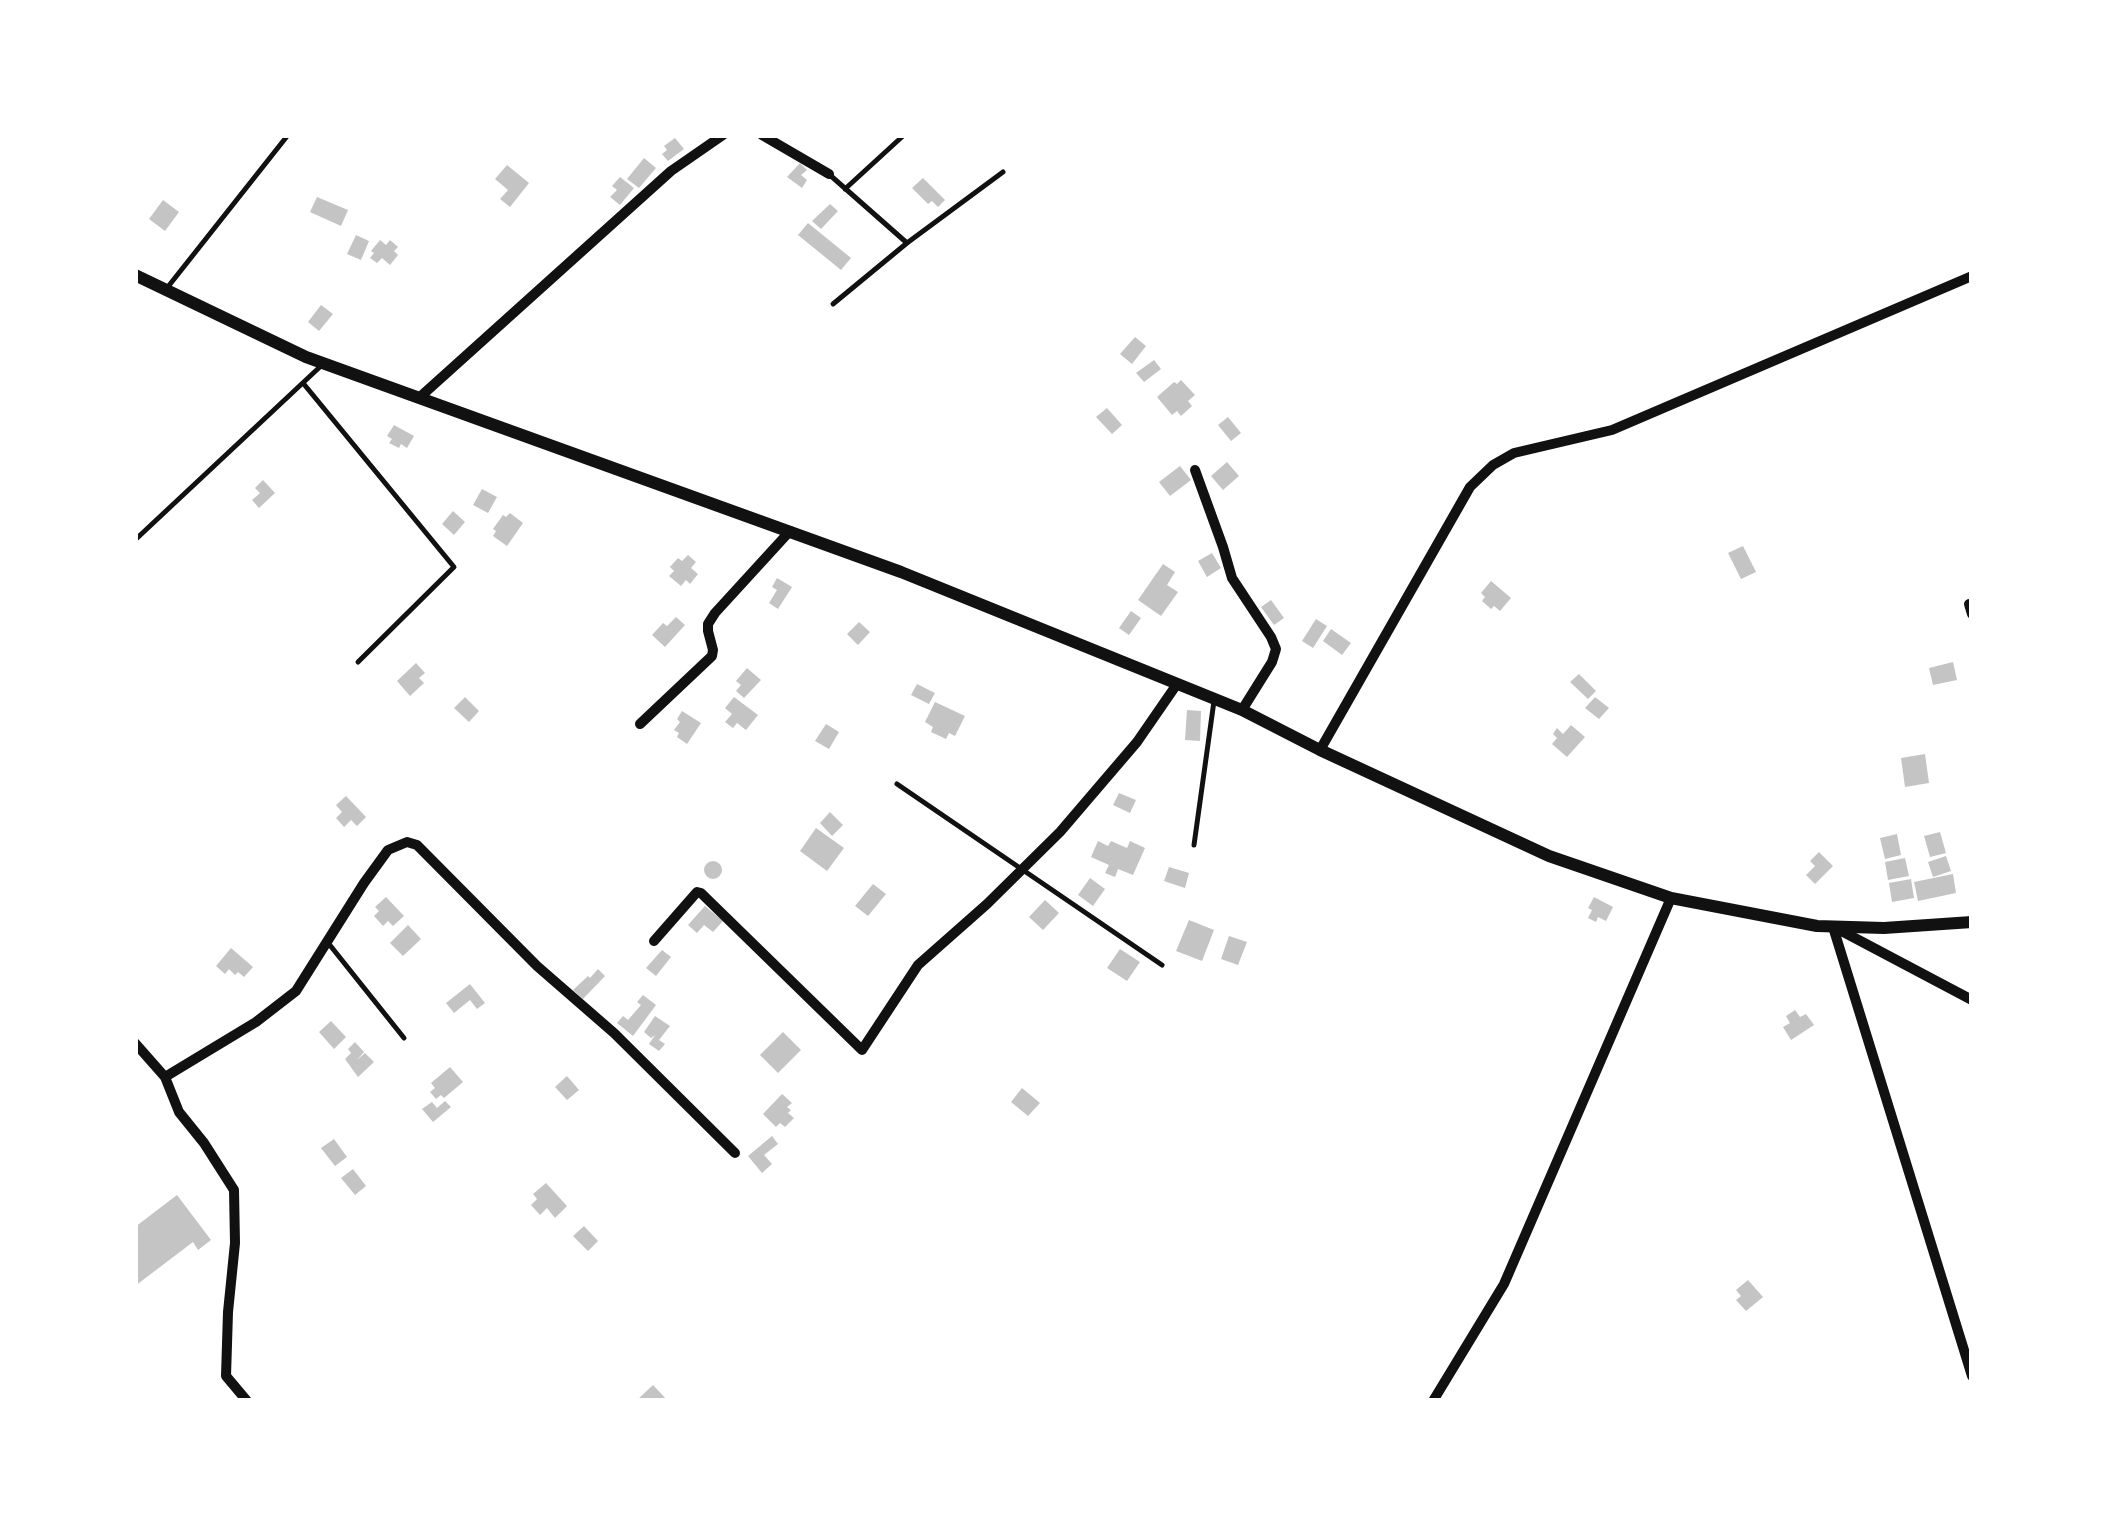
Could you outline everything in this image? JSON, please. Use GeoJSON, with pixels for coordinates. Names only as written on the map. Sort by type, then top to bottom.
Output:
{"type":"FeatureCollection","features":[{"type":"Feature","properties":{"kind":"street"},"geometry":{"type":"LineString","coordinates":[[420,398],[671,171],[723,135]]}},
{"type":"Feature","properties":{"kind":"street"},"geometry":{"type":"LineString","coordinates":[[762,135],[828,174]]}},
{"type":"Feature","properties":{"kind":"street"},"geometry":{"type":"LineString","coordinates":[[135,275],[324,363],[901,572],[1242,710],[1549,856],[1671,898],[1817,926],[1884,928],[1972,922]]}},
{"type":"Feature","properties":{"kind":"street"},"geometry":{"type":"LineString","coordinates":[[1320,750],[1470,488],[1492,464],[1514,453],[1612,430],[1972,276]]}},
{"type":"Feature","properties":{"kind":"street"},"geometry":{"type":"LineString","coordinates":[[1195,470],[1232,578],[1276,649],[1242,710]]}},
{"type":"Feature","properties":{"kind":"street"},"geometry":{"type":"LineString","coordinates":[[640,724],[712,656],[708,624],[790,531]]}},
{"type":"Feature","properties":{"kind":"street"},"geometry":{"type":"LineString","coordinates":[[654,940],[696,892],[702,893],[862,1050],[918,966],[1060,832],[1137,742],[1177,684]]}},
{"type":"Feature","properties":{"kind":"street"},"geometry":{"type":"LineString","coordinates":[[165,1077],[256,1022],[296,991],[364,883],[388,850],[402,842],[417,845],[537,966],[614,1033],[735,1154]]}},
{"type":"Feature","properties":{"kind":"street"},"geometry":{"type":"LineString","coordinates":[[1433,1401],[1504,1284],[1671,898]]}},
{"type":"Feature","properties":{"kind":"street"},"geometry":{"type":"LineString","coordinates":[[1833,926],[1972,1000]]}},
{"type":"Feature","properties":{"kind":"street"},"geometry":{"type":"LineString","coordinates":[[1833,926],[1972,1373]]}},
{"type":"Feature","properties":{"kind":"street"},"geometry":{"type":"LineString","coordinates":[[135,1043],[165,1077],[179,1112],[234,1190],[236,1243],[226,1376],[247,1401]]}},
{"type":"Feature","properties":{"kind":"lane"},"geometry":{"type":"LineString","coordinates":[[166,290],[288,135]]}},
{"type":"Feature","properties":{"kind":"lane"},"geometry":{"type":"LineString","coordinates":[[845,189],[904,135]]}},
{"type":"Feature","properties":{"kind":"lane"},"geometry":{"type":"LineString","coordinates":[[833,304],[1002,172]]}},
{"type":"Feature","properties":{"kind":"lane"},"geometry":{"type":"LineString","coordinates":[[828,174],[907,243]]}},
{"type":"Feature","properties":{"kind":"lane"},"geometry":{"type":"LineString","coordinates":[[135,540],[324,363]]}},
{"type":"Feature","properties":{"kind":"lane"},"geometry":{"type":"LineString","coordinates":[[303,383],[454,567],[358,662]]}},
{"type":"Feature","properties":{"kind":"lane"},"geometry":{"type":"LineString","coordinates":[[1194,846],[1214,700]]}},
{"type":"Feature","properties":{"kind":"lane"},"geometry":{"type":"LineString","coordinates":[[898,784],[1162,965]]}},
{"type":"Feature","properties":{"kind":"lane"},"geometry":{"type":"LineString","coordinates":[[327,942],[404,1038]]}},
{"type":"Feature","properties":{"kind":"building"},"geometry":{"type":"Polygon","coordinates":[[[675,138],[684,149],[668,161],[662,154],[667,150],[664,146],[675,138]]]}},
{"type":"Feature","properties":{"kind":"building"},"geometry":{"type":"Polygon","coordinates":[[[644,158],[656,168],[639,188],[627,179],[644,158]]]}},
{"type":"Feature","properties":{"kind":"building"},"geometry":{"type":"Polygon","coordinates":[[[800,163],[807,170],[801,175],[807,180],[802,188],[787,177],[800,163]]]}},
{"type":"Feature","properties":{"kind":"building"},"geometry":{"type":"Polygon","coordinates":[[[507,165],[529,183],[510,207],[500,199],[508,190],[495,179],[507,165]]]}},
{"type":"Feature","properties":{"kind":"building"},"geometry":{"type":"Polygon","coordinates":[[[620,177],[634,188],[620,205],[610,197],[617,190],[612,186],[620,177]]]}},
{"type":"Feature","properties":{"kind":"building"},"geometry":{"type":"Polygon","coordinates":[[[923,178],[945,200],[938,207],[932,201],[928,204],[912,188],[923,178]]]}},
{"type":"Feature","properties":{"kind":"building"},"geometry":{"type":"Polygon","coordinates":[[[317,197],[348,210],[341,226],[310,212],[317,197]]]}},
{"type":"Feature","properties":{"kind":"building"},"geometry":{"type":"Polygon","coordinates":[[[163,200],[179,212],[165,231],[149,219],[163,200]]]}},
{"type":"Feature","properties":{"kind":"building"},"geometry":{"type":"Polygon","coordinates":[[[830,204],[838,211],[821,229],[812,221],[830,204]]]}},
{"type":"Feature","properties":{"kind":"building"},"geometry":{"type":"Polygon","coordinates":[[[808,223],[851,258],[841,270],[798,235],[808,223]]]}},
{"type":"Feature","properties":{"kind":"building"},"geometry":{"type":"Polygon","coordinates":[[[356,235],[369,241],[361,260],[347,254],[356,235]]]}},
{"type":"Feature","properties":{"kind":"building"},"geometry":{"type":"Polygon","coordinates":[[[380,240],[386,245],[390,240],[398,247],[394,251],[398,255],[390,265],[382,258],[377,263],[370,258],[380,240]]]}},
{"type":"Feature","properties":{"kind":"building"},"geometry":{"type":"Polygon","coordinates":[[[321,305],[333,314],[319,331],[308,322],[321,305]]]}},
{"type":"Feature","properties":{"kind":"building"},"geometry":{"type":"Polygon","coordinates":[[[1135,337],[1146,346],[1132,364],[1120,354],[1135,337]]]}},
{"type":"Feature","properties":{"kind":"building"},"geometry":{"type":"Polygon","coordinates":[[[1154,360],[1161,369],[1144,382],[1136,373],[1154,360]]]}},
{"type":"Feature","properties":{"kind":"building"},"geometry":{"type":"Polygon","coordinates":[[[1181,380],[1195,395],[1188,401],[1192,406],[1181,416],[1177,411],[1172,415],[1157,397],[1181,380]]]}},
{"type":"Feature","properties":{"kind":"building"},"geometry":{"type":"Polygon","coordinates":[[[1107,408],[1122,425],[1112,434],[1096,417],[1107,408]]]}},
{"type":"Feature","properties":{"kind":"building"},"geometry":{"type":"Polygon","coordinates":[[[1228,417],[1241,433],[1231,441],[1218,425],[1228,417]]]}},
{"type":"Feature","properties":{"kind":"building"},"geometry":{"type":"Polygon","coordinates":[[[394,425],[414,436],[407,448],[389,443],[392,439],[387,436],[394,425]]]}},
{"type":"Feature","properties":{"kind":"building"},"geometry":{"type":"Polygon","coordinates":[[[1227,462],[1239,476],[1223,490],[1211,476],[1227,462]]]}},
{"type":"Feature","properties":{"kind":"building"},"geometry":{"type":"Polygon","coordinates":[[[1180,466],[1191,480],[1170,496],[1159,482],[1180,466]]]}},
{"type":"Feature","properties":{"kind":"building"},"geometry":{"type":"Polygon","coordinates":[[[263,480],[275,493],[259,508],[252,500],[260,493],[255,488],[263,480]]]}},
{"type":"Feature","properties":{"kind":"building"},"geometry":{"type":"Polygon","coordinates":[[[482,489],[497,497],[488,513],[473,505],[482,489]]]}},
{"type":"Feature","properties":{"kind":"building"},"geometry":{"type":"Polygon","coordinates":[[[453,511],[465,522],[454,535],[442,524],[453,511]]]}},
{"type":"Feature","properties":{"kind":"building"},"geometry":{"type":"Polygon","coordinates":[[[510,513],[523,523],[507,546],[493,536],[493,529],[503,515],[510,513]]]}},
{"type":"Feature","properties":{"kind":"building"},"geometry":{"type":"Polygon","coordinates":[[[1743,546],[1756,572],[1741,579],[1728,553],[1743,546]]]}},
{"type":"Feature","properties":{"kind":"building"},"geometry":{"type":"Polygon","coordinates":[[[1212,553],[1221,568],[1207,577],[1198,561],[1212,553]]]}},
{"type":"Feature","properties":{"kind":"building"},"geometry":{"type":"Polygon","coordinates":[[[688,555],[696,562],[691,568],[698,574],[690,584],[686,580],[681,586],[669,576],[674,571],[670,567],[678,558],[682,561],[688,555]]]}},
{"type":"Feature","properties":{"kind":"building"},"geometry":{"type":"Polygon","coordinates":[[[1163,564],[1175,572],[1167,585],[1178,592],[1161,616],[1138,600],[1163,564]]]}},
{"type":"Feature","properties":{"kind":"building"},"geometry":{"type":"Polygon","coordinates":[[[777,578],[792,587],[778,609],[769,603],[777,590],[772,587],[777,578]]]}},
{"type":"Feature","properties":{"kind":"building"},"geometry":{"type":"Polygon","coordinates":[[[1491,581],[1511,598],[1500,611],[1482,601],[1485,597],[1481,593],[1491,581]]]}},
{"type":"Feature","properties":{"kind":"building"},"geometry":{"type":"Polygon","coordinates":[[[1271,600],[1284,618],[1274,625],[1261,607],[1271,600]]]}},
{"type":"Feature","properties":{"kind":"building"},"geometry":{"type":"Polygon","coordinates":[[[1131,611],[1141,618],[1129,635],[1119,628],[1131,611]]]}},
{"type":"Feature","properties":{"kind":"building"},"geometry":{"type":"Polygon","coordinates":[[[676,617],[685,625],[665,647],[652,635],[676,617]]]}},
{"type":"Feature","properties":{"kind":"building"},"geometry":{"type":"Polygon","coordinates":[[[1316,619],[1327,626],[1313,648],[1302,641],[1316,619]]]}},
{"type":"Feature","properties":{"kind":"building"},"geometry":{"type":"Polygon","coordinates":[[[859,622],[870,632],[858,645],[847,634],[859,622]]]}},
{"type":"Feature","properties":{"kind":"building"},"geometry":{"type":"Polygon","coordinates":[[[1331,629],[1351,643],[1342,655],[1323,641],[1331,629]]]}},
{"type":"Feature","properties":{"kind":"building"},"geometry":{"type":"Polygon","coordinates":[[[1953,662],[1957,680],[1933,685],[1929,668],[1953,662]]]}},
{"type":"Feature","properties":{"kind":"building"},"geometry":{"type":"Polygon","coordinates":[[[416,663],[425,673],[419,678],[424,683],[410,696],[397,681],[416,663]]]}},
{"type":"Feature","properties":{"kind":"building"},"geometry":{"type":"Polygon","coordinates":[[[747,668],[761,680],[744,698],[736,691],[741,685],[736,681],[747,668]]]}},
{"type":"Feature","properties":{"kind":"building"},"geometry":{"type":"Polygon","coordinates":[[[1579,674],[1596,691],[1588,699],[1570,682],[1579,674]]]}},
{"type":"Feature","properties":{"kind":"building"},"geometry":{"type":"Polygon","coordinates":[[[917,684],[935,693],[929,704],[911,695],[917,684]]]}},
{"type":"Feature","properties":{"kind":"building"},"geometry":{"type":"Polygon","coordinates":[[[465,697],[479,711],[469,722],[454,708],[465,697]]]}},
{"type":"Feature","properties":{"kind":"building"},"geometry":{"type":"Polygon","coordinates":[[[734,697],[758,715],[746,730],[737,723],[733,728],[725,722],[732,714],[725,708],[734,697]]]}},
{"type":"Feature","properties":{"kind":"building"},"geometry":{"type":"Polygon","coordinates":[[[1595,697],[1609,708],[1599,719],[1585,708],[1595,697]]]}},
{"type":"Feature","properties":{"kind":"building"},"geometry":{"type":"Polygon","coordinates":[[[935,702],[965,716],[955,736],[949,733],[946,739],[931,732],[933,727],[925,722],[935,702]]]}},
{"type":"Feature","properties":{"kind":"building"},"geometry":{"type":"Polygon","coordinates":[[[1187,710],[1201,711],[1200,741],[1185,740],[1187,710]]]}},
{"type":"Feature","properties":{"kind":"building"},"geometry":{"type":"Polygon","coordinates":[[[682,711],[701,723],[687,744],[674,730],[682,711]]]}},
{"type":"Feature","properties":{"kind":"building"},"geometry":{"type":"Polygon","coordinates":[[[826,724],[839,732],[829,749],[815,741],[826,724]]]}},
{"type":"Feature","properties":{"kind":"building"},"geometry":{"type":"Polygon","coordinates":[[[1571,725],[1585,737],[1567,757],[1552,744],[1557,738],[1553,734],[1557,728],[1563,734],[1571,725]]]}},
{"type":"Feature","properties":{"kind":"building"},"geometry":{"type":"Polygon","coordinates":[[[1925,754],[1929,783],[1905,787],[1901,758],[1925,754]]]}},
{"type":"Feature","properties":{"kind":"building"},"geometry":{"type":"Polygon","coordinates":[[[1119,793],[1136,800],[1130,813],[1113,805],[1119,793]]]}},
{"type":"Feature","properties":{"kind":"building"},"geometry":{"type":"Polygon","coordinates":[[[346,796],[366,817],[357,826],[351,820],[344,827],[336,818],[342,812],[336,805],[346,796]]]}},
{"type":"Feature","properties":{"kind":"building"},"geometry":{"type":"Polygon","coordinates":[[[830,812],[843,825],[832,836],[820,823],[830,812]]]}},
{"type":"Feature","properties":{"kind":"building"},"geometry":{"type":"Polygon","coordinates":[[[816,828],[844,848],[827,871],[800,851],[816,828]]]}},
{"type":"Feature","properties":{"kind":"building"},"geometry":{"type":"Polygon","coordinates":[[[1940,832],[1946,853],[1930,857],[1924,836],[1940,832]]]}},
{"type":"Feature","properties":{"kind":"building"},"geometry":{"type":"Polygon","coordinates":[[[1897,834],[1901,855],[1885,859],[1880,838],[1897,834]]]}},
{"type":"Feature","properties":{"kind":"building"},"geometry":{"type":"Polygon","coordinates":[[[1098,841],[1108,846],[1111,841],[1127,848],[1130,841],[1145,848],[1133,875],[1118,869],[1115,877],[1105,873],[1109,865],[1091,857],[1098,841]]]}},
{"type":"Feature","properties":{"kind":"building"},"geometry":{"type":"Polygon","coordinates":[[[1819,852],[1833,866],[1815,884],[1806,875],[1815,866],[1810,861],[1819,852]]]}},
{"type":"Feature","properties":{"kind":"building"},"geometry":{"type":"Polygon","coordinates":[[[1946,856],[1951,871],[1933,877],[1928,862],[1946,856]]]}},
{"type":"Feature","properties":{"kind":"building"},"geometry":{"type":"Polygon","coordinates":[[[1905,858],[1909,876],[1888,880],[1885,862],[1905,858]]]}},
{"type":"Feature","properties":{"kind":"building"},"geometry":{"type":"Polygon","coordinates":[[[713,861],[722,870],[713,879],[704,870],[713,861]]]}},
{"type":"Feature","properties":{"kind":"building"},"geometry":{"type":"Polygon","coordinates":[[[1169,867],[1189,873],[1185,888],[1164,881],[1169,867]]]}},
{"type":"Feature","properties":{"kind":"building"},"geometry":{"type":"Polygon","coordinates":[[[1953,874],[1956,893],[1918,901],[1914,882],[1953,874]]]}},
{"type":"Feature","properties":{"kind":"building"},"geometry":{"type":"Polygon","coordinates":[[[1090,878],[1105,889],[1093,906],[1078,895],[1090,878]]]}},
{"type":"Feature","properties":{"kind":"building"},"geometry":{"type":"Polygon","coordinates":[[[1911,879],[1914,898],[1892,902],[1889,883],[1911,879]]]}},
{"type":"Feature","properties":{"kind":"building"},"geometry":{"type":"Polygon","coordinates":[[[873,884],[886,894],[868,916],[855,906],[873,884]]]}},
{"type":"Feature","properties":{"kind":"building"},"geometry":{"type":"Polygon","coordinates":[[[386,897],[404,916],[393,926],[388,921],[383,926],[374,916],[379,911],[375,907],[386,897]]]}},
{"type":"Feature","properties":{"kind":"building"},"geometry":{"type":"Polygon","coordinates":[[[1594,897],[1613,907],[1606,921],[1588,918],[1594,897]]]}},
{"type":"Feature","properties":{"kind":"building"},"geometry":{"type":"Polygon","coordinates":[[[1045,900],[1059,913],[1043,930],[1029,917],[1045,900]]]}},
{"type":"Feature","properties":{"kind":"building"},"geometry":{"type":"Polygon","coordinates":[[[705,906],[723,921],[713,932],[704,925],[697,933],[688,925],[705,906]]]}},
{"type":"Feature","properties":{"kind":"building"},"geometry":{"type":"Polygon","coordinates":[[[1189,920],[1214,930],[1202,961],[1176,951],[1189,920]]]}},
{"type":"Feature","properties":{"kind":"building"},"geometry":{"type":"Polygon","coordinates":[[[408,925],[421,939],[403,956],[390,943],[408,925]]]}},
{"type":"Feature","properties":{"kind":"building"},"geometry":{"type":"Polygon","coordinates":[[[1229,936],[1247,942],[1238,965],[1221,959],[1229,936]]]}},
{"type":"Feature","properties":{"kind":"building"},"geometry":{"type":"Polygon","coordinates":[[[231,948],[253,967],[244,977],[229,969],[225,974],[216,966],[231,948]]]}},
{"type":"Feature","properties":{"kind":"building"},"geometry":{"type":"Polygon","coordinates":[[[1120,949],[1140,962],[1127,981],[1107,968],[1120,949]]]}},
{"type":"Feature","properties":{"kind":"building"},"geometry":{"type":"Polygon","coordinates":[[[662,950],[671,957],[656,976],[646,968],[662,950]]]}},
{"type":"Feature","properties":{"kind":"building"},"geometry":{"type":"Polygon","coordinates":[[[598,969],[605,976],[583,999],[573,990],[598,969]]]}},
{"type":"Feature","properties":{"kind":"building"},"geometry":{"type":"Polygon","coordinates":[[[470,984],[485,1003],[477,1009],[470,1000],[454,1013],[446,1003],[470,984]]]}},
{"type":"Feature","properties":{"kind":"building"},"geometry":{"type":"Polygon","coordinates":[[[643,995],[656,1005],[633,1036],[617,1023],[623,1016],[628,1020],[641,1005],[637,1002],[643,995]]]}},
{"type":"Feature","properties":{"kind":"building"},"geometry":{"type":"Polygon","coordinates":[[[1795,1010],[1800,1017],[1806,1014],[1814,1025],[1791,1040],[1783,1027],[1790,1023],[1786,1016],[1795,1010]]]}},
{"type":"Feature","properties":{"kind":"building"},"geometry":{"type":"Polygon","coordinates":[[[655,1016],[670,1026],[659,1040],[665,1044],[659,1051],[649,1044],[655,1035],[651,1038],[644,1032],[655,1016]]]}},
{"type":"Feature","properties":{"kind":"building"},"geometry":{"type":"Polygon","coordinates":[[[331,1021],[346,1037],[334,1049],[319,1032],[331,1021]]]}},
{"type":"Feature","properties":{"kind":"building"},"geometry":{"type":"Polygon","coordinates":[[[783,1032],[801,1050],[778,1073],[760,1055],[783,1032]]]}},
{"type":"Feature","properties":{"kind":"building"},"geometry":{"type":"Polygon","coordinates":[[[355,1042],[364,1052],[357,1060],[365,1053],[374,1062],[358,1077],[345,1059],[355,1042]]]}},
{"type":"Feature","properties":{"kind":"building"},"geometry":{"type":"Polygon","coordinates":[[[450,1067],[463,1082],[444,1098],[441,1095],[436,1099],[430,1092],[435,1088],[431,1083],[450,1067]]]}},
{"type":"Feature","properties":{"kind":"building"},"geometry":{"type":"Polygon","coordinates":[[[567,1076],[579,1090],[567,1100],[555,1087],[567,1076]]]}},
{"type":"Feature","properties":{"kind":"building"},"geometry":{"type":"Polygon","coordinates":[[[1022,1088],[1040,1103],[1028,1116],[1011,1102],[1022,1088]]]}},
{"type":"Feature","properties":{"kind":"building"},"geometry":{"type":"Polygon","coordinates":[[[782,1094],[792,1103],[787,1107],[794,1118],[785,1127],[780,1123],[776,1127],[763,1114],[782,1094]]]}},
{"type":"Feature","properties":{"kind":"building"},"geometry":{"type":"Polygon","coordinates":[[[445,1101],[451,1107],[433,1122],[422,1109],[432,1102],[437,1108],[445,1101]]]}},
{"type":"Feature","properties":{"kind":"building"},"geometry":{"type":"Polygon","coordinates":[[[772,1136],[778,1144],[764,1155],[772,1164],[762,1173],[748,1156],[772,1136]]]}},
{"type":"Feature","properties":{"kind":"building"},"geometry":{"type":"Polygon","coordinates":[[[334,1139],[347,1157],[335,1166],[321,1148],[334,1139]]]}},
{"type":"Feature","properties":{"kind":"building"},"geometry":{"type":"Polygon","coordinates":[[[353,1169],[366,1186],[355,1195],[341,1178],[353,1169]]]}},
{"type":"Feature","properties":{"kind":"building"},"geometry":{"type":"Polygon","coordinates":[[[546,1183],[567,1206],[555,1218],[547,1208],[540,1215],[531,1205],[537,1199],[533,1194],[546,1183]]]}},
{"type":"Feature","properties":{"kind":"building"},"geometry":{"type":"Polygon","coordinates":[[[177,1195],[211,1240],[198,1250],[193,1242],[135,1286],[135,1227],[177,1195]]]}},
{"type":"Feature","properties":{"kind":"building"},"geometry":{"type":"Polygon","coordinates":[[[584,1226],[598,1241],[588,1251],[573,1236],[584,1226]]]}},
{"type":"Feature","properties":{"kind":"building"},"geometry":{"type":"Polygon","coordinates":[[[1748,1280],[1763,1297],[1746,1311],[1736,1300],[1741,1296],[1736,1290],[1748,1280]]]}},
{"type":"Feature","properties":{"kind":"building"},"geometry":{"type":"Polygon","coordinates":[[[653,1385],[668,1401],[636,1401],[653,1385]]]}}]}
